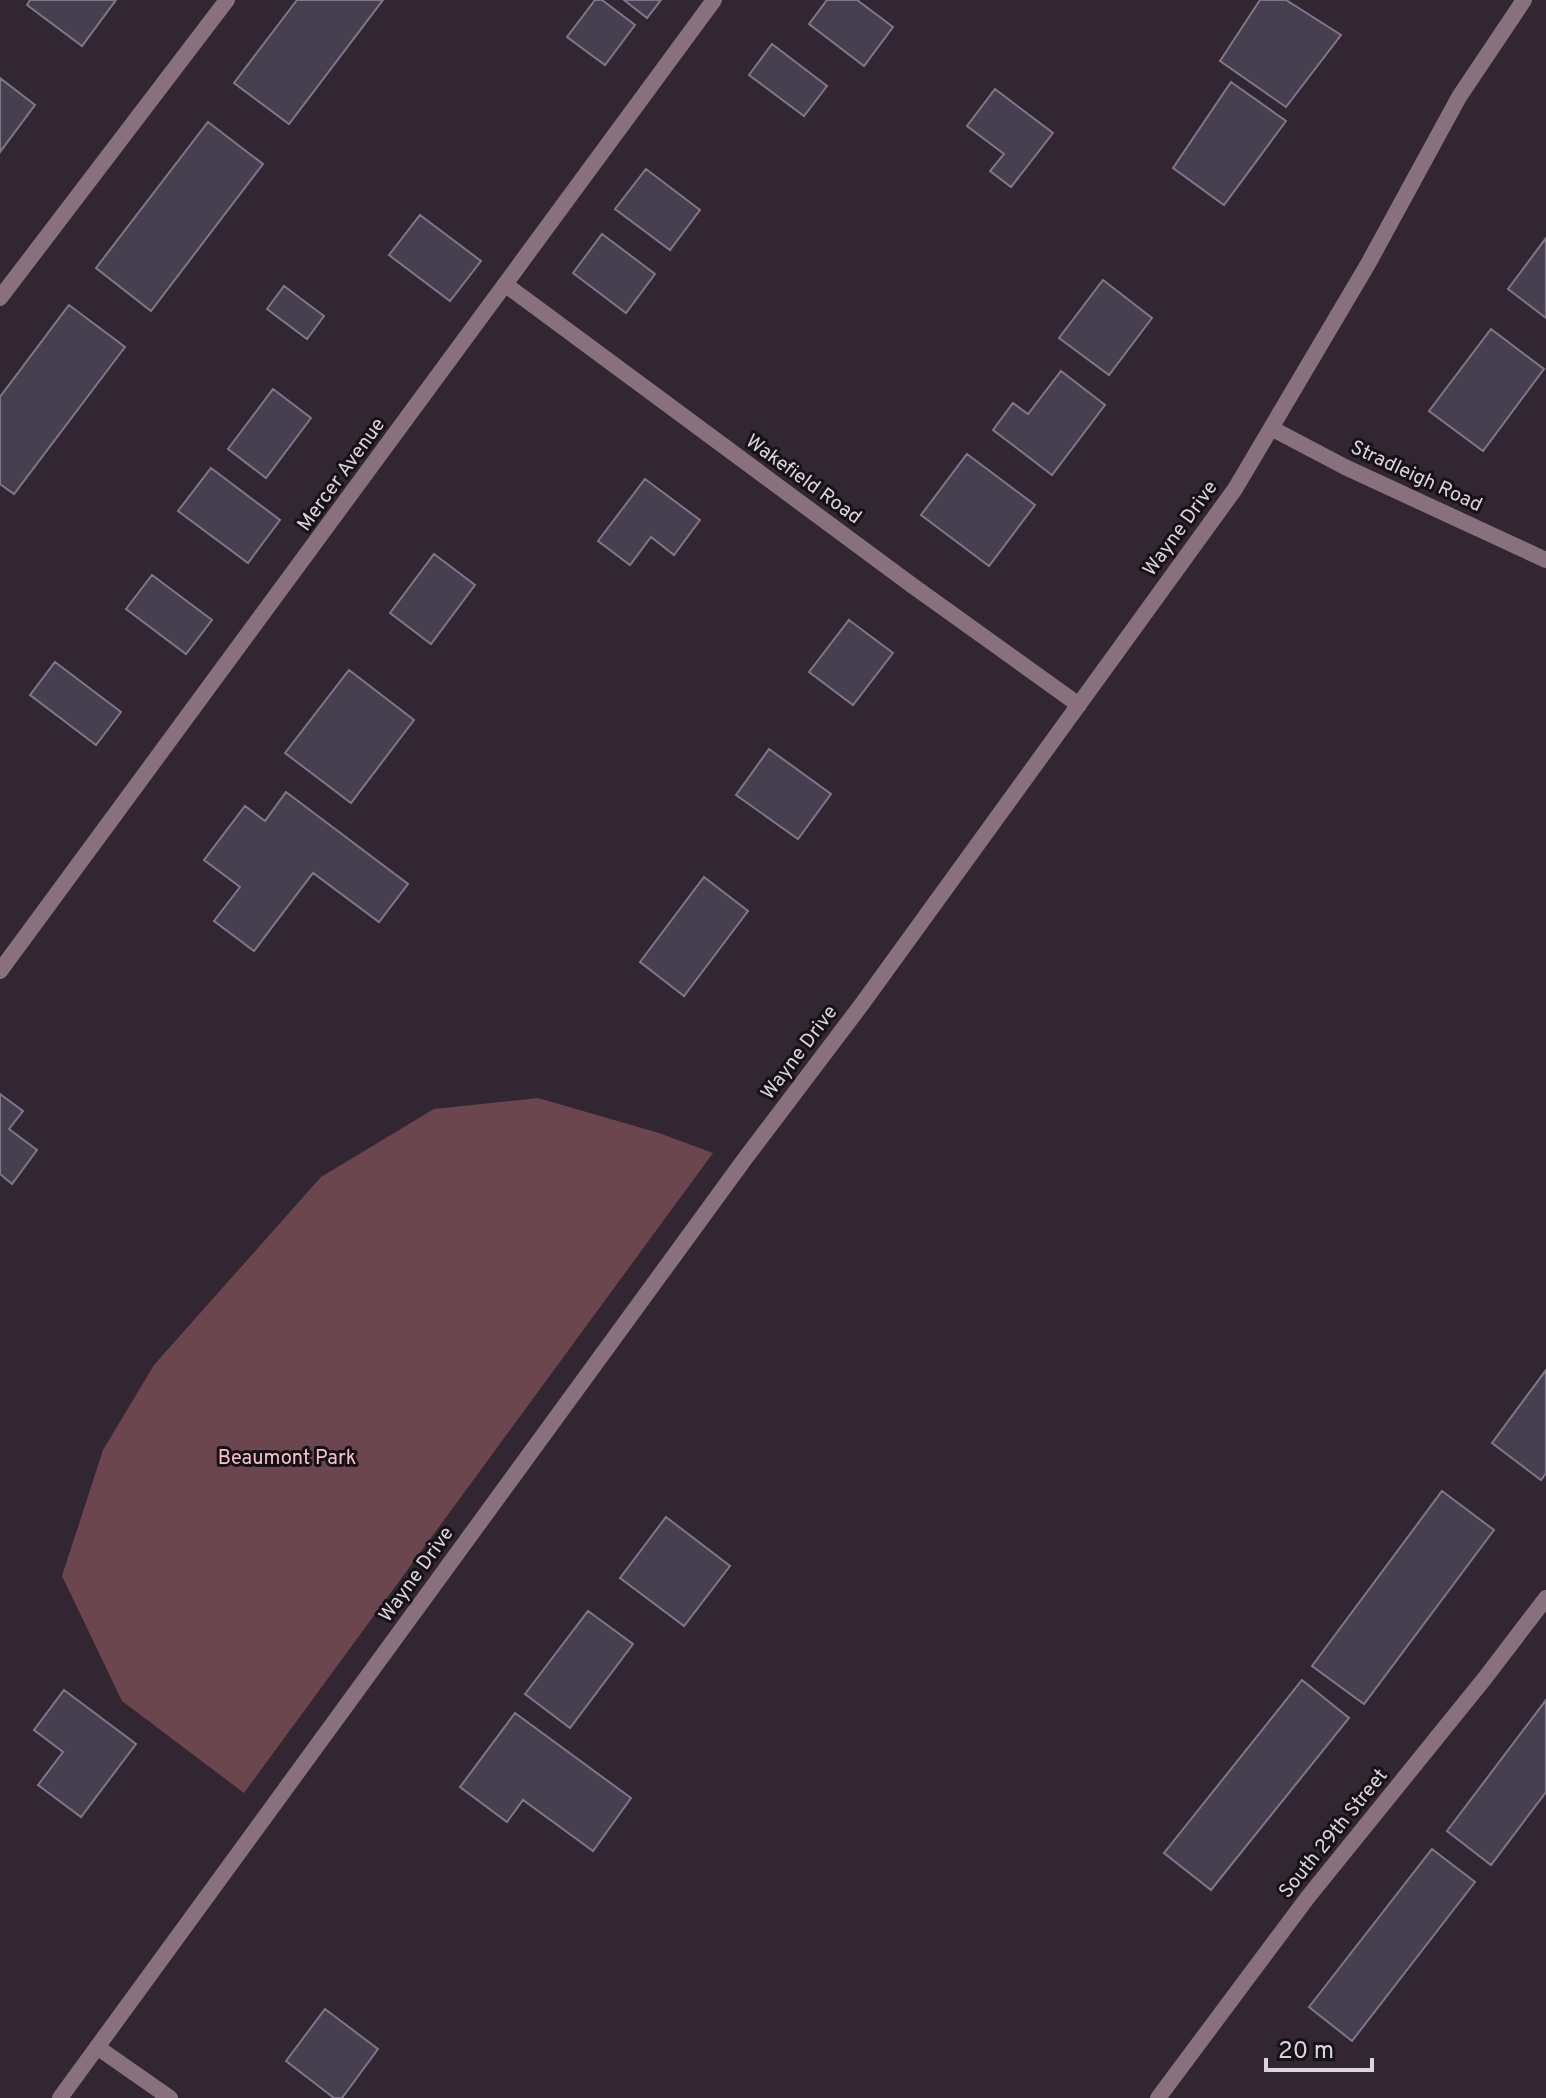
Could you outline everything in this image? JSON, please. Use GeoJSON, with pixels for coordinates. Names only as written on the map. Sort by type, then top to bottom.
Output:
{"type":"FeatureCollection","features":[{"type":"Feature","properties":{"kind":"street"},"geometry":{"type":"LineString","coordinates":[[0,298],[227,0]]}},
{"type":"Feature","properties":{"kind":"street","name":"Mercer Avenue"},"geometry":{"type":"LineString","coordinates":[[0,971],[714,0]]}},
{"type":"Feature","properties":{"kind":"street","name":"Wayne Drive"},"geometry":{"type":"LineString","coordinates":[[60,2098],[1235,489],[1368,264],[1459,97],[1524,0]]}},
{"type":"Feature","properties":{"kind":"street","name":"Wakefield Road"},"geometry":{"type":"LineString","coordinates":[[506,285],[1079,705]]}},
{"type":"Feature","properties":{"kind":"street","name":"Stradleigh Road"},"geometry":{"type":"LineString","coordinates":[[1271,428],[1345,467],[1546,560]]}},
{"type":"Feature","properties":{"kind":"street","name":"South 29th Street"},"geometry":{"type":"LineString","coordinates":[[1158,2098],[1308,1897],[1546,1598]]}},
{"type":"Feature","properties":{"kind":"street"},"geometry":{"type":"LineString","coordinates":[[97,2047],[170,2098]]}},
{"type":"Feature","properties":{"kind":"green space","name":"Beaumont Park"},"geometry":{"type":"Polygon","coordinates":[[[538,1098],[659,1133],[713,1153],[244,1793],[122,1701],[62,1576],[103,1450],[154,1365],[321,1177],[434,1109],[538,1098]]]}},
{"type":"Feature","properties":{"kind":"building"},"geometry":{"type":"Polygon","coordinates":[[[30,0],[116,0],[82,46],[27,5],[30,0]]]}},
{"type":"Feature","properties":{"kind":"building"},"geometry":{"type":"Polygon","coordinates":[[[297,0],[383,0],[289,124],[234,83],[297,0]]]}},
{"type":"Feature","properties":{"kind":"building"},"geometry":{"type":"Polygon","coordinates":[[[595,0],[602,0],[635,25],[605,65],[567,37],[595,0]]]}},
{"type":"Feature","properties":{"kind":"building"},"geometry":{"type":"Polygon","coordinates":[[[624,0],[661,0],[647,18],[624,0]]]}},
{"type":"Feature","properties":{"kind":"building"},"geometry":{"type":"Polygon","coordinates":[[[827,0],[857,0],[893,27],[864,66],[809,24],[827,0]]]}},
{"type":"Feature","properties":{"kind":"building"},"geometry":{"type":"Polygon","coordinates":[[[1260,0],[1286,0],[1341,35],[1286,107],[1220,61],[1260,0]]]}},
{"type":"Feature","properties":{"kind":"building"},"geometry":{"type":"Polygon","coordinates":[[[772,44],[827,86],[804,116],[749,75],[772,44]]]}},
{"type":"Feature","properties":{"kind":"building"},"geometry":{"type":"Polygon","coordinates":[[[0,78],[35,105],[0,152],[0,78]]]}},
{"type":"Feature","properties":{"kind":"building"},"geometry":{"type":"Polygon","coordinates":[[[1231,82],[1286,121],[1224,205],[1173,168],[1231,82]]]}},
{"type":"Feature","properties":{"kind":"building"},"geometry":{"type":"Polygon","coordinates":[[[995,89],[1053,133],[1011,187],[990,171],[1004,154],[967,126],[995,89]]]}},
{"type":"Feature","properties":{"kind":"building"},"geometry":{"type":"Polygon","coordinates":[[[208,122],[263,164],[151,311],[96,268],[208,122]]]}},
{"type":"Feature","properties":{"kind":"building"},"geometry":{"type":"Polygon","coordinates":[[[646,169],[700,210],[670,250],[615,209],[646,169]]]}},
{"type":"Feature","properties":{"kind":"building"},"geometry":{"type":"Polygon","coordinates":[[[420,215],[481,261],[450,301],[389,255],[420,215]]]}},
{"type":"Feature","properties":{"kind":"building"},"geometry":{"type":"Polygon","coordinates":[[[602,234],[655,274],[626,313],[573,273],[602,234]]]}},
{"type":"Feature","properties":{"kind":"building"},"geometry":{"type":"Polygon","coordinates":[[[1546,238],[1546,318],[1508,289],[1546,238]]]}},
{"type":"Feature","properties":{"kind":"building"},"geometry":{"type":"Polygon","coordinates":[[[1103,280],[1152,318],[1109,375],[1059,338],[1103,280]]]}},
{"type":"Feature","properties":{"kind":"building"},"geometry":{"type":"Polygon","coordinates":[[[284,286],[324,316],[307,339],[267,309],[284,286]]]}},
{"type":"Feature","properties":{"kind":"building"},"geometry":{"type":"Polygon","coordinates":[[[69,305],[125,347],[14,494],[0,484],[0,397],[69,305]]]}},
{"type":"Feature","properties":{"kind":"building"},"geometry":{"type":"Polygon","coordinates":[[[1491,329],[1544,369],[1483,451],[1429,411],[1491,329]]]}},
{"type":"Feature","properties":{"kind":"building"},"geometry":{"type":"Polygon","coordinates":[[[1061,371],[1105,405],[1052,475],[993,430],[1013,403],[1028,414],[1061,371]]]}},
{"type":"Feature","properties":{"kind":"building"},"geometry":{"type":"Polygon","coordinates":[[[273,389],[311,418],[266,478],[228,449],[273,389]]]}},
{"type":"Feature","properties":{"kind":"building"},"geometry":{"type":"Polygon","coordinates":[[[967,454],[1035,505],[989,566],[921,515],[967,454]]]}},
{"type":"Feature","properties":{"kind":"building"},"geometry":{"type":"Polygon","coordinates":[[[211,468],[280,520],[248,563],[178,511],[211,468]]]}},
{"type":"Feature","properties":{"kind":"building"},"geometry":{"type":"Polygon","coordinates":[[[645,479],[700,520],[674,555],[651,537],[630,565],[598,541],[645,479]]]}},
{"type":"Feature","properties":{"kind":"building"},"geometry":{"type":"Polygon","coordinates":[[[434,554],[475,585],[431,644],[390,613],[434,554]]]}},
{"type":"Feature","properties":{"kind":"building"},"geometry":{"type":"Polygon","coordinates":[[[152,575],[212,620],[186,654],[126,609],[152,575]]]}},
{"type":"Feature","properties":{"kind":"building"},"geometry":{"type":"Polygon","coordinates":[[[849,620],[893,653],[853,705],[809,672],[849,620]]]}},
{"type":"Feature","properties":{"kind":"building"},"geometry":{"type":"Polygon","coordinates":[[[55,662],[121,712],[96,745],[30,695],[55,662]]]}},
{"type":"Feature","properties":{"kind":"building"},"geometry":{"type":"Polygon","coordinates":[[[349,670],[414,720],[351,803],[285,753],[349,670]]]}},
{"type":"Feature","properties":{"kind":"building"},"geometry":{"type":"Polygon","coordinates":[[[769,749],[831,794],[798,839],[736,795],[769,749]]]}},
{"type":"Feature","properties":{"kind":"building"},"geometry":{"type":"Polygon","coordinates":[[[286,792],[408,884],[379,922],[313,873],[254,951],[214,921],[240,887],[204,860],[245,806],[265,821],[286,792]]]}},
{"type":"Feature","properties":{"kind":"building"},"geometry":{"type":"Polygon","coordinates":[[[704,877],[748,911],[684,996],[640,962],[704,877]]]}},
{"type":"Feature","properties":{"kind":"building"},"geometry":{"type":"Polygon","coordinates":[[[0,1094],[23,1111],[9,1129],[37,1150],[12,1184],[0,1174],[0,1094]]]}},
{"type":"Feature","properties":{"kind":"building"},"geometry":{"type":"Polygon","coordinates":[[[1546,1370],[1546,1473],[1541,1480],[1492,1443],[1546,1370]]]}},
{"type":"Feature","properties":{"kind":"building"},"geometry":{"type":"Polygon","coordinates":[[[1442,1491],[1494,1530],[1364,1704],[1312,1666],[1442,1491]]]}},
{"type":"Feature","properties":{"kind":"building"},"geometry":{"type":"Polygon","coordinates":[[[666,1517],[730,1566],[684,1626],[620,1578],[666,1517]]]}},
{"type":"Feature","properties":{"kind":"building"},"geometry":{"type":"Polygon","coordinates":[[[588,1611],[633,1644],[570,1728],[525,1694],[588,1611]]]}},
{"type":"Feature","properties":{"kind":"building"},"geometry":{"type":"Polygon","coordinates":[[[1302,1680],[1349,1718],[1211,1890],[1164,1853],[1302,1680]]]}},
{"type":"Feature","properties":{"kind":"building"},"geometry":{"type":"Polygon","coordinates":[[[64,1690],[136,1744],[81,1817],[38,1785],[63,1752],[34,1730],[64,1690]]]}},
{"type":"Feature","properties":{"kind":"building"},"geometry":{"type":"Polygon","coordinates":[[[1546,1700],[1546,1792],[1491,1865],[1447,1831],[1546,1700]]]}},
{"type":"Feature","properties":{"kind":"building"},"geometry":{"type":"Polygon","coordinates":[[[515,1713],[631,1798],[593,1851],[523,1800],[507,1822],[460,1787],[515,1713]]]}},
{"type":"Feature","properties":{"kind":"building"},"geometry":{"type":"Polygon","coordinates":[[[1432,1849],[1475,1882],[1352,2041],[1309,2007],[1432,1849]]]}},
{"type":"Feature","properties":{"kind":"building"},"geometry":{"type":"Polygon","coordinates":[[[325,2009],[378,2049],[342,2098],[334,2098],[286,2061],[325,2009]]]}}]}
